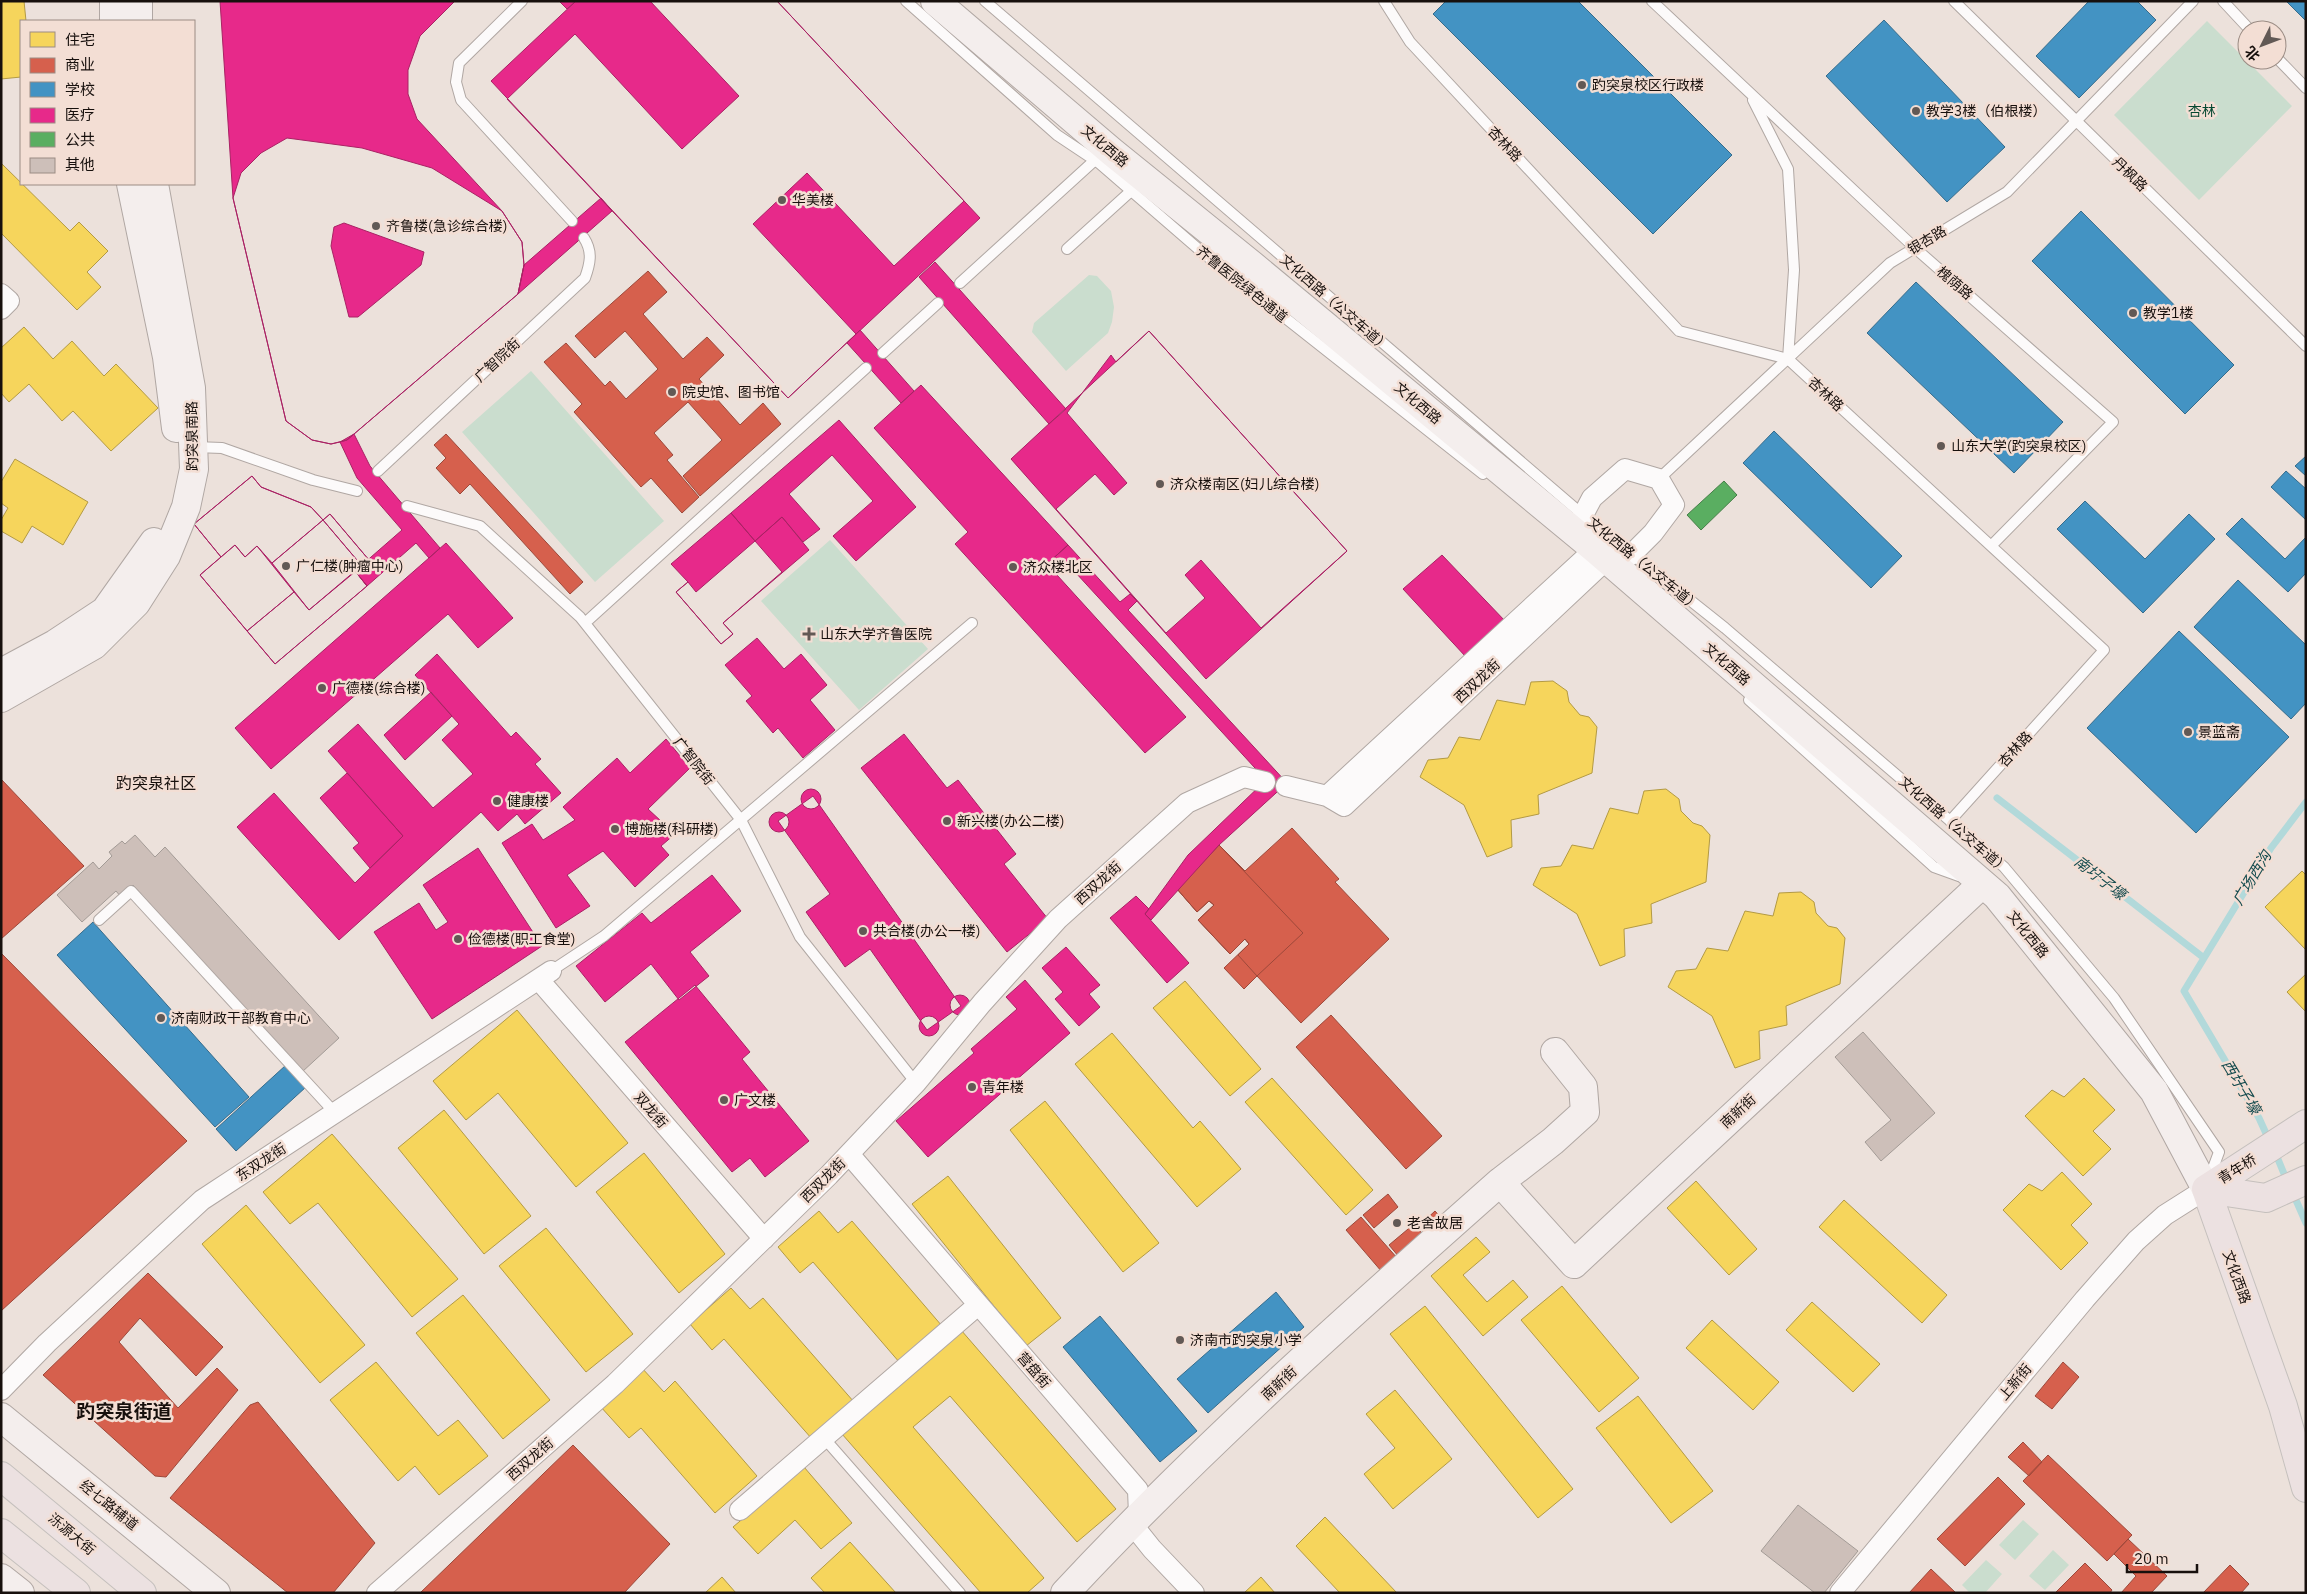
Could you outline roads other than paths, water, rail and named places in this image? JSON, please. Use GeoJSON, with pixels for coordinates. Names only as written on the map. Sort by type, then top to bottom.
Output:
{"type":"FeatureCollection","features":[{"type":"Feature","properties":{"kind":"main road"},"geometry":{"type":"LineString","coordinates":[[114,1],[114,20]]}},
{"type":"Feature","properties":{"kind":"main road"},"geometry":{"type":"LineString","coordinates":[[138,1],[138,20]]}},
{"type":"Feature","properties":{"kind":"main road","name":"文化西路"},"geometry":{"type":"LineString","coordinates":[[935,1],[1112,152],[1609,558],[1997,896],[2154,1091],[2206,1189],[2283,1406],[2306,1488]]}},
{"type":"Feature","properties":{"kind":"main road","name":"趵突泉南路"},"geometry":{"type":"LineString","coordinates":[[1,672],[55,644],[105,611],[152,546],[176,485],[176,422],[168,366],[132,185]]}},
{"type":"Feature","properties":{"kind":"main road","name":"趵突泉南路"},"geometry":{"type":"LineString","coordinates":[[1,698],[94,645],[136,603],[166,556],[186,507],[194,469],[191,388],[154,185]]}},
{"type":"Feature","properties":{"kind":"main road","name":"南新街"},"geometry":{"type":"LineString","coordinates":[[1500,1182],[1574,1264],[1982,884]]}},
{"type":"Feature","properties":{"kind":"main road","name":"南新街"},"geometry":{"type":"LineString","coordinates":[[1065,1593],[1139,1514],[1377,1292],[1500,1182],[1553,1141],[1584,1112],[1583,1087],[1555,1052]]}},
{"type":"Feature","properties":{"kind":"main road","name":"青年桥"},"geometry":{"type":"LineString","coordinates":[[2206,1189],[2306,1124]]}},
{"type":"Feature","properties":{"kind":"main road","name":"青年桥"},"geometry":{"type":"LineString","coordinates":[[2206,1189],[2266,1198],[2306,1180]]}},
{"type":"Feature","properties":{"kind":"main road","name":"经七路辅道"},"geometry":{"type":"LineString","coordinates":[[1,1417],[216,1593]]}},
{"type":"Feature","properties":{"kind":"main road","name":"泺源大街"},"geometry":{"type":"LineString","coordinates":[[1,1476],[142,1593]]}},
{"type":"Feature","properties":{"kind":"main road"},"geometry":{"type":"LineString","coordinates":[[1,1533],[76,1593]]}},
{"type":"Feature","properties":{"kind":"main road"},"geometry":{"type":"LineString","coordinates":[[1,1578],[20,1593]]}},
{"type":"Feature","properties":{"kind":"street"},"geometry":{"type":"LineString","coordinates":[[1,294],[9,301],[1,309]]}},
{"type":"Feature","properties":{"kind":"street"},"geometry":{"type":"LineString","coordinates":[[1625,469],[1660,477],[1674,504],[1653,533],[1609,558],[1587,507],[1625,469]]}},
{"type":"Feature","properties":{"kind":"street","name":"西双龙街"},"geometry":{"type":"LineString","coordinates":[[1286,786],[1327,796],[1344,806],[1609,558]]}},
{"type":"Feature","properties":{"kind":"street","name":"西双龙街"},"geometry":{"type":"LineString","coordinates":[[376,1593],[614,1384],[764,1239],[849,1154],[916,1083],[982,1003],[1058,919],[1187,803],[1244,777],[1265,782]]}},
{"type":"Feature","properties":{"kind":"street","name":"东双龙街"},"geometry":{"type":"LineString","coordinates":[[1,1390],[47,1343],[202,1200],[545,976]]}},
{"type":"Feature","properties":{"kind":"street","name":"双龙街"},"geometry":{"type":"LineString","coordinates":[[545,976],[764,1239]]}},
{"type":"Feature","properties":{"kind":"street","name":"营盘街"},"geometry":{"type":"LineString","coordinates":[[849,1154],[1138,1490],[1139,1514],[1136,1530],[1194,1593]]}},
{"type":"Feature","properties":{"kind":"street","name":"上新街"},"geometry":{"type":"LineString","coordinates":[[1840,1593],[2084,1299],[2136,1241],[2165,1215],[2206,1189]]}},
{"type":"Feature","properties":{"kind":"street"},"geometry":{"type":"LineString","coordinates":[[740,1510],[978,1305]]}},
{"type":"Feature","properties":{"kind":"lane"},"geometry":{"type":"LineString","coordinates":[[522,1],[459,63],[456,82],[461,100],[572,221]]}},
{"type":"Feature","properties":{"kind":"lane","name":"齐鲁医院绿色通道"},"geometry":{"type":"LineString","coordinates":[[906,1],[1056,135],[1095,160],[1203,253],[1493,482]]}},
{"type":"Feature","properties":{"kind":"lane","name":"文化西路（公交车道）"},"geometry":{"type":"LineString","coordinates":[[985,1],[1587,507],[1609,558],[1725,628],[2004,867],[2114,998],[2219,1152],[2206,1189]]}},
{"type":"Feature","properties":{"kind":"lane","name":"杏林路"},"geometry":{"type":"LineString","coordinates":[[1384,1],[1410,42],[1679,331],[1788,359],[2104,650],[1950,821]]}},
{"type":"Feature","properties":{"kind":"lane","name":"槐荫路"},"geometry":{"type":"LineString","coordinates":[[1652,1],[1915,248],[2113,422],[1991,546]]}},
{"type":"Feature","properties":{"kind":"lane","name":"丹枫路"},"geometry":{"type":"LineString","coordinates":[[1954,1],[2306,346]]}},
{"type":"Feature","properties":{"kind":"lane","name":"银杏路"},"geometry":{"type":"LineString","coordinates":[[1660,477],[1890,263],[2007,192],[2193,1]]}},
{"type":"Feature","properties":{"kind":"lane"},"geometry":{"type":"LineString","coordinates":[[2223,1],[2241,20]]}},
{"type":"Feature","properties":{"kind":"lane"},"geometry":{"type":"LineString","coordinates":[[2287,68],[2306,88]]}},
{"type":"Feature","properties":{"kind":"lane"},"geometry":{"type":"LineString","coordinates":[[1749,92],[1788,169],[1794,270],[1788,359]]}},
{"type":"Feature","properties":{"kind":"lane"},"geometry":{"type":"LineString","coordinates":[[960,283],[1095,160]]}},
{"type":"Feature","properties":{"kind":"lane"},"geometry":{"type":"LineString","coordinates":[[1067,249],[1131,191]]}},
{"type":"Feature","properties":{"kind":"lane","name":"广智院街"},"geometry":{"type":"LineString","coordinates":[[378,471],[585,278],[589,265],[590,247],[584,238]]}},
{"type":"Feature","properties":{"kind":"lane"},"geometry":{"type":"LineString","coordinates":[[882,353],[938,303]]}},
{"type":"Feature","properties":{"kind":"lane"},"geometry":{"type":"LineString","coordinates":[[585,624],[866,368]]}},
{"type":"Feature","properties":{"kind":"lane"},"geometry":{"type":"LineString","coordinates":[[193,447],[222,448],[313,480],[357,491]]}},
{"type":"Feature","properties":{"kind":"lane","name":"广智院街"},"geometry":{"type":"LineString","coordinates":[[407,506],[480,526],[585,624],[741,820],[800,937],[916,1083]]}},
{"type":"Feature","properties":{"kind":"lane"},"geometry":{"type":"LineString","coordinates":[[1564,538],[1609,558]]}},
{"type":"Feature","properties":{"kind":"lane"},"geometry":{"type":"LineString","coordinates":[[545,976],[604,936],[972,623]]}},
{"type":"Feature","properties":{"kind":"lane"},"geometry":{"type":"LineString","coordinates":[[1743,694],[1934,867],[1982,884]]}},
{"type":"Feature","properties":{"kind":"lane"},"geometry":{"type":"LineString","coordinates":[[99,920],[131,891],[336,1114]]}},
{"type":"Feature","properties":{"kind":"lane"},"geometry":{"type":"LineString","coordinates":[[824,1438],[960,1593]]}},
{"type":"Feature","properties":{"kind":"waterway","name":"南圩子壕"},"geometry":{"type":"LineString","coordinates":[[1997,798],[2204,958]]}},
{"type":"Feature","properties":{"kind":"waterway","name":"西圩子壕"},"geometry":{"type":"LineString","coordinates":[[2269,1140],[2259,1118],[2184,991],[2271,848],[2306,802]]}},
{"type":"Feature","properties":{"kind":"waterway","name":"西圩子壕"},"geometry":{"type":"LineString","coordinates":[[2275,1152],[2287,1181]]}},
{"type":"Feature","properties":{"kind":"waterway","name":"西圩子壕"},"geometry":{"type":"LineString","coordinates":[[2292,1191],[2306,1223]]}},
{"type":"Feature","properties":{"kind":"place","name":"趵突泉校区行政楼"},"geometry":{"type":"Point","coordinates":[1582,85]}},
{"type":"Feature","properties":{"kind":"place","name":"教学3楼（伯根楼）"},"geometry":{"type":"Point","coordinates":[1916,111]}},
{"type":"Feature","properties":{"kind":"place","name":"华美楼"},"geometry":{"type":"Point","coordinates":[782,200]}},
{"type":"Feature","properties":{"kind":"place","name":"齐鲁楼(急诊综合楼)"},"geometry":{"type":"Point","coordinates":[376,226]}},
{"type":"Feature","properties":{"kind":"place","name":"教学1楼"},"geometry":{"type":"Point","coordinates":[2133,313]}},
{"type":"Feature","properties":{"kind":"place","name":"院史馆、图书馆"},"geometry":{"type":"Point","coordinates":[672,392]}},
{"type":"Feature","properties":{"kind":"place","name":"山东大学(趵突泉校区)"},"geometry":{"type":"Point","coordinates":[1941,446]}},
{"type":"Feature","properties":{"kind":"place","name":"济众楼南区(妇儿综合楼)"},"geometry":{"type":"Point","coordinates":[1160,484]}},
{"type":"Feature","properties":{"kind":"place","name":"广仁楼(肿瘤中心)"},"geometry":{"type":"Point","coordinates":[286,566]}},
{"type":"Feature","properties":{"kind":"place","name":"济众楼北区"},"geometry":{"type":"Point","coordinates":[1013,567]}},
{"type":"Feature","properties":{"kind":"place","name":"山东大学齐鲁医院"},"geometry":{"type":"Point","coordinates":[809,634]}},
{"type":"Feature","properties":{"kind":"place","name":"广德楼(综合楼)"},"geometry":{"type":"Point","coordinates":[322,688]}},
{"type":"Feature","properties":{"kind":"place","name":"景蓝斋"},"geometry":{"type":"Point","coordinates":[2188,732]}},
{"type":"Feature","properties":{"kind":"place","name":"健康楼"},"geometry":{"type":"Point","coordinates":[497,801]}},
{"type":"Feature","properties":{"kind":"place","name":"新兴楼(办公二楼)"},"geometry":{"type":"Point","coordinates":[947,821]}},
{"type":"Feature","properties":{"kind":"place","name":"博施楼(科研楼)"},"geometry":{"type":"Point","coordinates":[615,829]}},
{"type":"Feature","properties":{"kind":"place","name":"共合楼(办公一楼)"},"geometry":{"type":"Point","coordinates":[863,931]}},
{"type":"Feature","properties":{"kind":"place","name":"俭德楼(职工食堂)"},"geometry":{"type":"Point","coordinates":[458,939]}},
{"type":"Feature","properties":{"kind":"place","name":"济南财政干部教育中心"},"geometry":{"type":"Point","coordinates":[161,1018]}},
{"type":"Feature","properties":{"kind":"place","name":"青年楼"},"geometry":{"type":"Point","coordinates":[972,1087]}},
{"type":"Feature","properties":{"kind":"place","name":"广文楼"},"geometry":{"type":"Point","coordinates":[724,1100]}},
{"type":"Feature","properties":{"kind":"place","name":"老舍故居"},"geometry":{"type":"Point","coordinates":[1397,1223]}},
{"type":"Feature","properties":{"kind":"place","name":"济南市趵突泉小学"},"geometry":{"type":"Point","coordinates":[1180,1340]}},
{"type":"Feature","properties":{"kind":"district","name":"趵突泉社区"},"geometry":{"type":"Point","coordinates":[156,783]}},
{"type":"Feature","properties":{"kind":"district","name":"趵突泉街道"},"geometry":{"type":"Point","coordinates":[124,1411]}},
{"type":"Feature","properties":{"kind":"park label","name":"杏林"},"geometry":{"type":"Point","coordinates":[2202,111]}},
{"type":"Feature","properties":{"kind":"water label","name":"广场西沟"},"geometry":{"type":"Point","coordinates":[2252,878]}}]}
